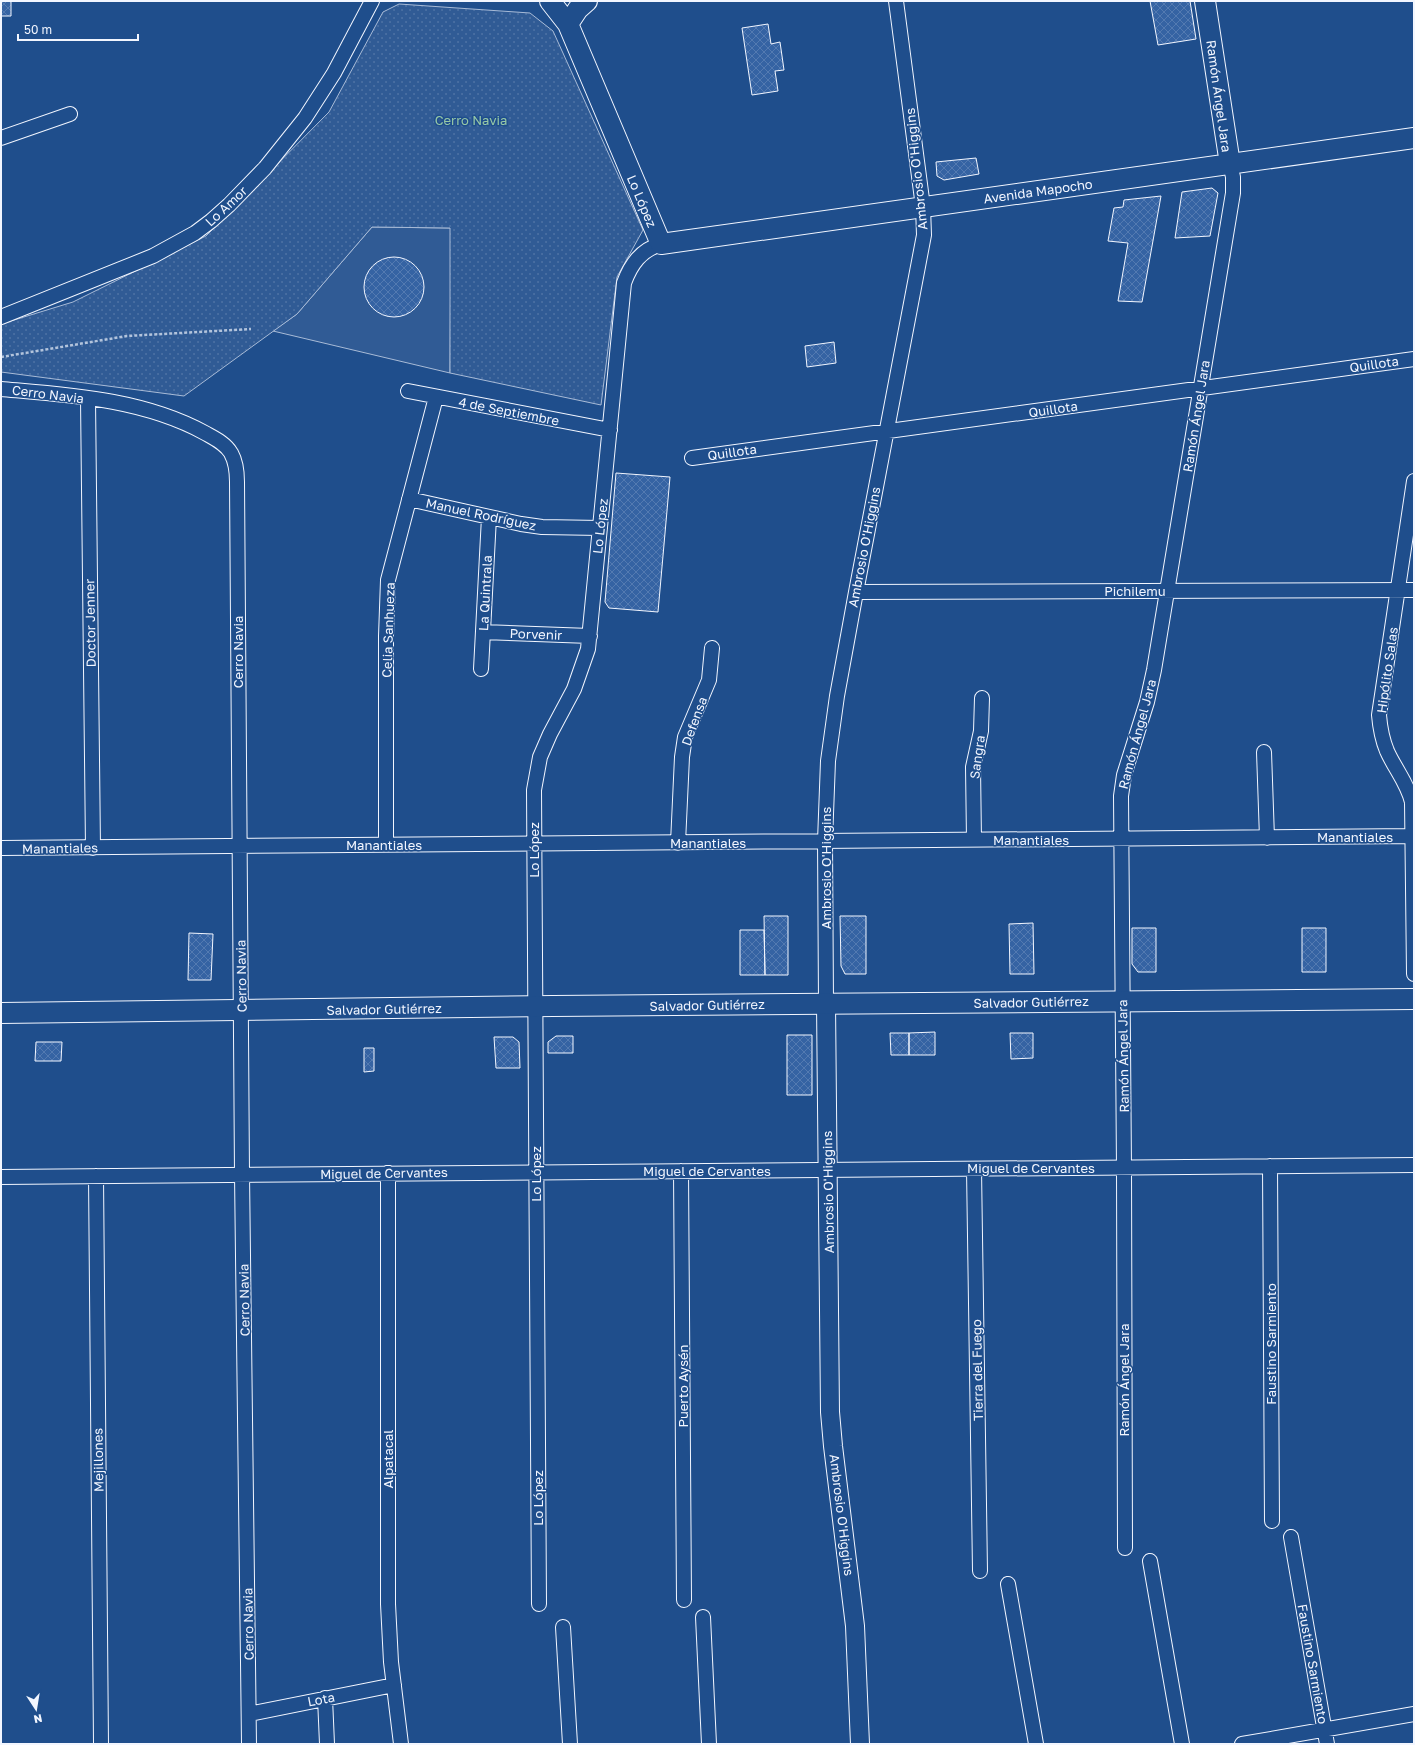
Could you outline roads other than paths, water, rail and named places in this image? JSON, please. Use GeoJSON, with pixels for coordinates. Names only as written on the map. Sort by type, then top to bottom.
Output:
{"type":"FeatureCollection","features":[{"type":"Feature","properties":{"kind":"main road","name":"Lo López"},"geometry":{"type":"LineString","coordinates":[[550,1],[568,24],[661,244]]}},
{"type":"Feature","properties":{"kind":"main road"},"geometry":{"type":"LineString","coordinates":[[568,24],[578,9],[587,1]]}},
{"type":"Feature","properties":{"kind":"main road","name":"Ramón Ángel Jara"},"geometry":{"type":"LineString","coordinates":[[1205,1],[1230,164]]}},
{"type":"Feature","properties":{"kind":"main road","name":"Avenida Mapocho"},"geometry":{"type":"LineString","coordinates":[[661,244],[1414,138]]}},
{"type":"Feature","properties":{"kind":"main road","name":"Salvador Gutiérrez"},"geometry":{"type":"LineString","coordinates":[[1,1013],[535,1006],[1414,999]]}},
{"type":"Feature","properties":{"kind":"street","name":"Lo Amor"},"geometry":{"type":"LineString","coordinates":[[1,317],[153,256],[195,233],[229,205],[264,168],[305,118],[334,73],[372,1]]}},
{"type":"Feature","properties":{"kind":"street","name":"Ambrosio O'Higgins"},"geometry":{"type":"LineString","coordinates":[[860,1744],[855,1626],[830,1423],[825,841],[828,760],[837,696],[922,245],[924,224],[896,1]]}},
{"type":"Feature","properties":{"kind":"street"},"geometry":{"type":"LineString","coordinates":[[1,138],[70,114]]}},
{"type":"Feature","properties":{"kind":"street","name":"Ramón Ángel Jara"},"geometry":{"type":"LineString","coordinates":[[1125,1548],[1124,1168],[1120,808],[1122,784],[1147,702],[1167,591],[1233,193],[1233,177],[1230,164]]}},
{"type":"Feature","properties":{"kind":"street","name":"Lo López"},"geometry":{"type":"LineString","coordinates":[[539,1604],[534,790],[540,758],[580,675],[590,636],[624,283],[638,257],[652,247],[661,244]]}},
{"type":"Feature","properties":{"kind":"street","name":"Quillota"},"geometry":{"type":"LineString","coordinates":[[692,458],[1414,359]]}},
{"type":"Feature","properties":{"kind":"street","name":"Cerro Navia"},"geometry":{"type":"LineString","coordinates":[[1,388],[127,405],[176,418],[222,443],[234,459],[237,482],[242,1174],[249,1744]]}},
{"type":"Feature","properties":{"kind":"street","name":"4 de Septiembre"},"geometry":{"type":"LineString","coordinates":[[408,391],[610,430]]}},
{"type":"Feature","properties":{"kind":"street","name":"Celia Sanhueza"},"geometry":{"type":"LineString","coordinates":[[386,845],[386,636],[388,580],[436,397]]}},
{"type":"Feature","properties":{"kind":"street","name":"Doctor Jenner"},"geometry":{"type":"LineString","coordinates":[[88,399],[93,848]]}},
{"type":"Feature","properties":{"kind":"street","name":"Hipólito Salas"},"geometry":{"type":"LineString","coordinates":[[1414,481],[1399,590],[1379,714],[1380,729],[1387,750],[1406,782],[1412,802],[1414,836],[1414,974]]}},
{"type":"Feature","properties":{"kind":"street","name":"Manuel Rodríguez"},"geometry":{"type":"LineString","coordinates":[[410,499],[542,527],[600,528]]}},
{"type":"Feature","properties":{"kind":"street","name":"La Quintrala"},"geometry":{"type":"LineString","coordinates":[[481,669],[489,516]]}},
{"type":"Feature","properties":{"kind":"street","name":"Pichilemu"},"geometry":{"type":"LineString","coordinates":[[856,592],[1414,590]]}},
{"type":"Feature","properties":{"kind":"street","name":"Porvenir"},"geometry":{"type":"LineString","coordinates":[[483,632],[590,636]]}},
{"type":"Feature","properties":{"kind":"street","name":"Defensa"},"geometry":{"type":"LineString","coordinates":[[678,843],[682,757],[685,738],[709,680],[712,648]]}},
{"type":"Feature","properties":{"kind":"street","name":"Sangra"},"geometry":{"type":"LineString","coordinates":[[974,840],[973,767],[981,730],[982,698]]}},
{"type":"Feature","properties":{"kind":"street"},"geometry":{"type":"LineString","coordinates":[[1264,752],[1266,838]]}},
{"type":"Feature","properties":{"kind":"street","name":"Manantiales"},"geometry":{"type":"LineString","coordinates":[[1,848],[1414,836]]}},
{"type":"Feature","properties":{"kind":"street","name":"Miguel de Cervantes"},"geometry":{"type":"LineString","coordinates":[[1,1177],[1414,1165]]}},
{"type":"Feature","properties":{"kind":"street","name":"Faustino Sarmiento"},"geometry":{"type":"LineString","coordinates":[[1270,1166],[1272,1521]]}},
{"type":"Feature","properties":{"kind":"street","name":"Tierra del Fuego"},"geometry":{"type":"LineString","coordinates":[[974,1169],[980,1571]]}},
{"type":"Feature","properties":{"kind":"street","name":"Puerto Aysén"},"geometry":{"type":"LineString","coordinates":[[681,1171],[684,1600]]}},
{"type":"Feature","properties":{"kind":"street","name":"Alpatacal"},"geometry":{"type":"LineString","coordinates":[[388,1173],[388,1604],[389,1640],[401,1744]]}},
{"type":"Feature","properties":{"kind":"street","name":"Mejillones"},"geometry":{"type":"LineString","coordinates":[[96,1176],[100,1744]]}},
{"type":"Feature","properties":{"kind":"street","name":"Faustino Sarmiento"},"geometry":{"type":"LineString","coordinates":[[1292,1537],[1327,1744]]}},
{"type":"Feature","properties":{"kind":"street"},"geometry":{"type":"LineString","coordinates":[[1150,1561],[1182,1744]]}},
{"type":"Feature","properties":{"kind":"street"},"geometry":{"type":"LineString","coordinates":[[1008,1584],[1036,1744]]}},
{"type":"Feature","properties":{"kind":"street"},"geometry":{"type":"LineString","coordinates":[[703,1617],[709,1744]]}},
{"type":"Feature","properties":{"kind":"street"},"geometry":{"type":"LineString","coordinates":[[563,1627],[570,1744]]}},
{"type":"Feature","properties":{"kind":"street","name":"Lota"},"geometry":{"type":"LineString","coordinates":[[249,1714],[394,1685]]}},
{"type":"Feature","properties":{"kind":"street"},"geometry":{"type":"LineString","coordinates":[[325,1698],[327,1744]]}},
{"type":"Feature","properties":{"kind":"street"},"geometry":{"type":"LineString","coordinates":[[1242,1744],[1414,1714]]}}]}
